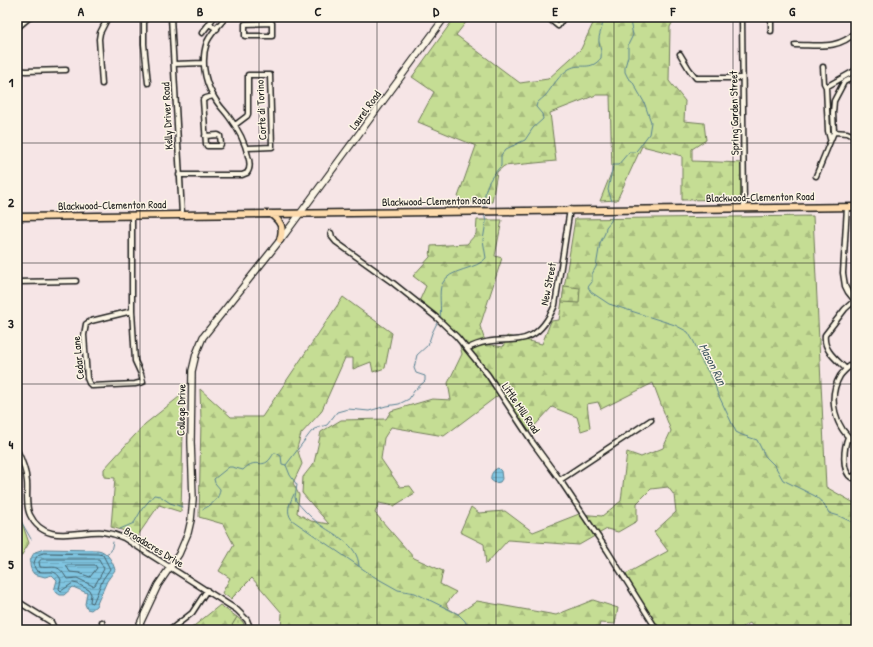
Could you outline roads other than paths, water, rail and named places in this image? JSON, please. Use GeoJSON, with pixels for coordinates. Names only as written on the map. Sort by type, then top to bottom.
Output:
{"type":"FeatureCollection","features":[{"type":"Feature","properties":{"kind":"main road","name":"Laurel Road"},"geometry":{"type":"LineString","coordinates":[[300,214],[445,17]]}},
{"type":"Feature","properties":{"kind":"main road","name":"Blackwood-Clementon Road"},"geometry":{"type":"LineString","coordinates":[[17,217],[856,206]]}},
{"type":"Feature","properties":{"kind":"main road"},"geometry":{"type":"LineString","coordinates":[[271,214],[282,224],[280,240]]}},
{"type":"Feature","properties":{"kind":"main road","name":"College Drive"},"geometry":{"type":"LineString","coordinates":[[138,630],[158,585],[179,554],[188,533],[191,520],[193,499],[191,442],[192,371],[196,354],[203,337],[300,214]]}},
{"type":"Feature","properties":{"kind":"street"},"geometry":{"type":"LineString","coordinates":[[17,28],[29,17]]}},
{"type":"Feature","properties":{"kind":"street"},"geometry":{"type":"LineString","coordinates":[[102,84],[99,39],[100,33],[108,17]]}},
{"type":"Feature","properties":{"kind":"street"},"geometry":{"type":"LineString","coordinates":[[144,17],[144,44],[148,83]]}},
{"type":"Feature","properties":{"kind":"street","name":"Kelly Driver Road"},"geometry":{"type":"LineString","coordinates":[[171,17],[182,214]]}},
{"type":"Feature","properties":{"kind":"street"},"geometry":{"type":"LineString","coordinates":[[202,33],[214,17]]}},
{"type":"Feature","properties":{"kind":"street"},"geometry":{"type":"LineString","coordinates":[[179,175],[242,174],[247,173],[250,166],[242,137],[235,125],[213,96],[208,85],[204,63],[208,41],[226,17]]}},
{"type":"Feature","properties":{"kind":"street"},"geometry":{"type":"LineString","coordinates":[[272,17],[272,23],[272,36],[245,36],[245,24],[272,23]]}},
{"type":"Feature","properties":{"kind":"street"},"geometry":{"type":"LineString","coordinates":[[547,17],[558,26],[564,17]]}},
{"type":"Feature","properties":{"kind":"street","name":"Spring Garden Street"},"geometry":{"type":"LineString","coordinates":[[742,17],[744,208]]}},
{"type":"Feature","properties":{"kind":"street"},"geometry":{"type":"LineString","coordinates":[[771,17],[771,32]]}},
{"type":"Feature","properties":{"kind":"street"},"geometry":{"type":"LineString","coordinates":[[209,24],[217,29]]}},
{"type":"Feature","properties":{"kind":"street"},"geometry":{"type":"LineString","coordinates":[[794,45],[840,44],[856,32]]}},
{"type":"Feature","properties":{"kind":"street"},"geometry":{"type":"LineString","coordinates":[[680,54],[689,70],[696,78],[742,78]]}},
{"type":"Feature","properties":{"kind":"street"},"geometry":{"type":"LineString","coordinates":[[174,64],[204,63]]}},
{"type":"Feature","properties":{"kind":"street"},"geometry":{"type":"LineString","coordinates":[[823,67],[824,83],[826,86],[828,131],[830,139]]}},
{"type":"Feature","properties":{"kind":"street"},"geometry":{"type":"LineString","coordinates":[[17,70],[66,70]]}},
{"type":"Feature","properties":{"kind":"street"},"geometry":{"type":"LineString","coordinates":[[816,176],[834,132],[834,101],[843,80],[856,70]]}},
{"type":"Feature","properties":{"kind":"street","name":"Corte di Torino"},"geometry":{"type":"LineString","coordinates":[[235,125],[248,114],[248,75],[270,75],[272,147],[246,148]]}},
{"type":"Feature","properties":{"kind":"street"},"geometry":{"type":"LineString","coordinates":[[826,86],[856,76]]}},
{"type":"Feature","properties":{"kind":"street"},"geometry":{"type":"LineString","coordinates":[[206,136],[203,100],[213,96]]}},
{"type":"Feature","properties":{"kind":"street"},"geometry":{"type":"LineString","coordinates":[[834,132],[847,133],[856,137]]}},
{"type":"Feature","properties":{"kind":"street"},"geometry":{"type":"LineString","coordinates":[[846,207],[843,273],[845,286],[855,302],[845,309],[825,335],[828,352],[846,369]]}},
{"type":"Feature","properties":{"kind":"street","name":"New Street"},"geometry":{"type":"LineString","coordinates":[[467,348],[476,343],[488,341],[520,340],[537,332],[551,315],[555,305],[570,209]]}},
{"type":"Feature","properties":{"kind":"street","name":"Cedar Lane"},"geometry":{"type":"LineString","coordinates":[[132,216],[132,311],[135,361],[143,382],[135,384],[92,386],[87,378],[84,335],[86,324],[90,321],[132,311]]}},
{"type":"Feature","properties":{"kind":"street","name":"Little Mill Road"},"geometry":{"type":"LineString","coordinates":[[331,232],[332,237],[336,242],[438,318],[467,348],[488,375],[529,437],[560,480],[607,550],[657,630]]}},
{"type":"Feature","properties":{"kind":"street"},"geometry":{"type":"LineString","coordinates":[[17,282],[76,281]]}},
{"type":"Feature","properties":{"kind":"street"},"geometry":{"type":"LineString","coordinates":[[856,361],[846,369],[840,377],[833,398],[838,422],[848,437],[856,442]]}},
{"type":"Feature","properties":{"kind":"street"},"geometry":{"type":"LineString","coordinates":[[560,480],[650,420]]}},
{"type":"Feature","properties":{"kind":"street"},"geometry":{"type":"LineString","coordinates":[[848,437],[845,444],[846,470],[848,475],[852,478],[856,474]]}},
{"type":"Feature","properties":{"kind":"street"},"geometry":{"type":"LineString","coordinates":[[856,448],[856,460]]}},
{"type":"Feature","properties":{"kind":"street","name":"Broadacres Drive"},"geometry":{"type":"LineString","coordinates":[[17,450],[26,470],[29,511],[33,520],[39,526],[48,532],[57,535],[98,532],[113,534],[128,540],[243,614],[249,623],[251,630]]}},
{"type":"Feature","properties":{"kind":"street"},"geometry":{"type":"LineString","coordinates":[[170,630],[192,613],[207,590]]}},
{"type":"Feature","properties":{"kind":"street"},"geometry":{"type":"LineString","coordinates":[[18,603],[51,622],[53,626],[52,630]]}},
{"type":"Feature","properties":{"kind":"street"},"geometry":{"type":"LineString","coordinates":[[102,622],[104,630]]}},
{"type":"Feature","properties":{"kind":"water"},"geometry":{"type":"Polygon","coordinates":[[[498,468],[501,471],[502,479],[500,482],[495,483],[491,480],[491,475],[493,471],[498,468]]]}},
{"type":"Feature","properties":{"kind":"water"},"geometry":{"type":"Polygon","coordinates":[[[44,549],[98,550],[107,555],[115,570],[107,581],[96,606],[91,610],[87,609],[85,604],[87,593],[73,587],[64,595],[60,595],[54,591],[57,580],[52,575],[45,577],[34,574],[30,566],[31,557],[35,552],[44,549]]]}},
{"type":"Feature","properties":{"kind":"waterway"},"geometry":{"type":"LineString","coordinates":[[484,208],[486,190],[490,180],[501,166],[501,155],[506,149],[525,140],[533,128],[543,119],[542,114],[536,107],[537,103],[546,95],[565,71],[573,67],[593,65],[601,58],[599,39],[603,24],[603,17]]}},
{"type":"Feature","properties":{"kind":"waterway","name":"Mason Run"},"geometry":{"type":"LineString","coordinates":[[612,201],[608,190],[613,165],[618,165],[629,152],[635,152],[637,150],[649,134],[651,122],[644,102],[625,72],[628,56],[628,45],[633,35],[629,17]]}},
{"type":"Feature","properties":{"kind":"waterway"},"geometry":{"type":"LineString","coordinates":[[440,318],[440,291],[442,284],[451,275],[476,265],[486,258],[483,240],[486,222],[484,213]]}},
{"type":"Feature","properties":{"kind":"waterway","name":"Mason Run"},"geometry":{"type":"LineString","coordinates":[[612,216],[600,243],[596,267],[592,274],[592,282],[588,287],[591,292],[609,304],[675,325],[688,332],[694,342],[702,362],[714,381],[717,392],[736,432],[757,440],[765,456],[775,466],[783,480],[815,496],[824,504],[829,513],[856,524]]}},
{"type":"Feature","properties":{"kind":"waterway"},"geometry":{"type":"LineString","coordinates":[[286,465],[311,432],[317,428],[327,425],[337,412],[348,409],[369,411],[399,404],[409,399],[414,391],[425,381],[425,376],[416,373],[414,368],[417,355],[428,345],[438,321]]}},
{"type":"Feature","properties":{"kind":"waterway"},"geometry":{"type":"LineString","coordinates":[[203,509],[212,504],[220,492],[220,489],[215,483],[214,479],[229,467],[243,470],[251,464],[262,464],[267,462],[274,453],[276,453],[281,456],[282,464],[286,465],[290,475],[297,485],[295,497],[296,501],[315,521],[350,545],[358,558],[359,566]]}},
{"type":"Feature","properties":{"kind":"waterway"},"geometry":{"type":"LineString","coordinates":[[294,494],[289,510],[292,520],[373,576],[398,590],[415,593],[458,614],[465,621],[469,630]]}},
{"type":"Feature","properties":{"kind":"waterway"},"geometry":{"type":"LineString","coordinates":[[120,529],[134,523],[142,509],[154,495],[160,496],[170,503],[183,507]]}},
{"type":"Feature","properties":{"kind":"waterway"},"geometry":{"type":"LineString","coordinates":[[17,514],[31,539]]}},
{"type":"Feature","properties":{"kind":"waterway"},"geometry":{"type":"LineString","coordinates":[[106,554],[111,551],[113,542]]}}]}
